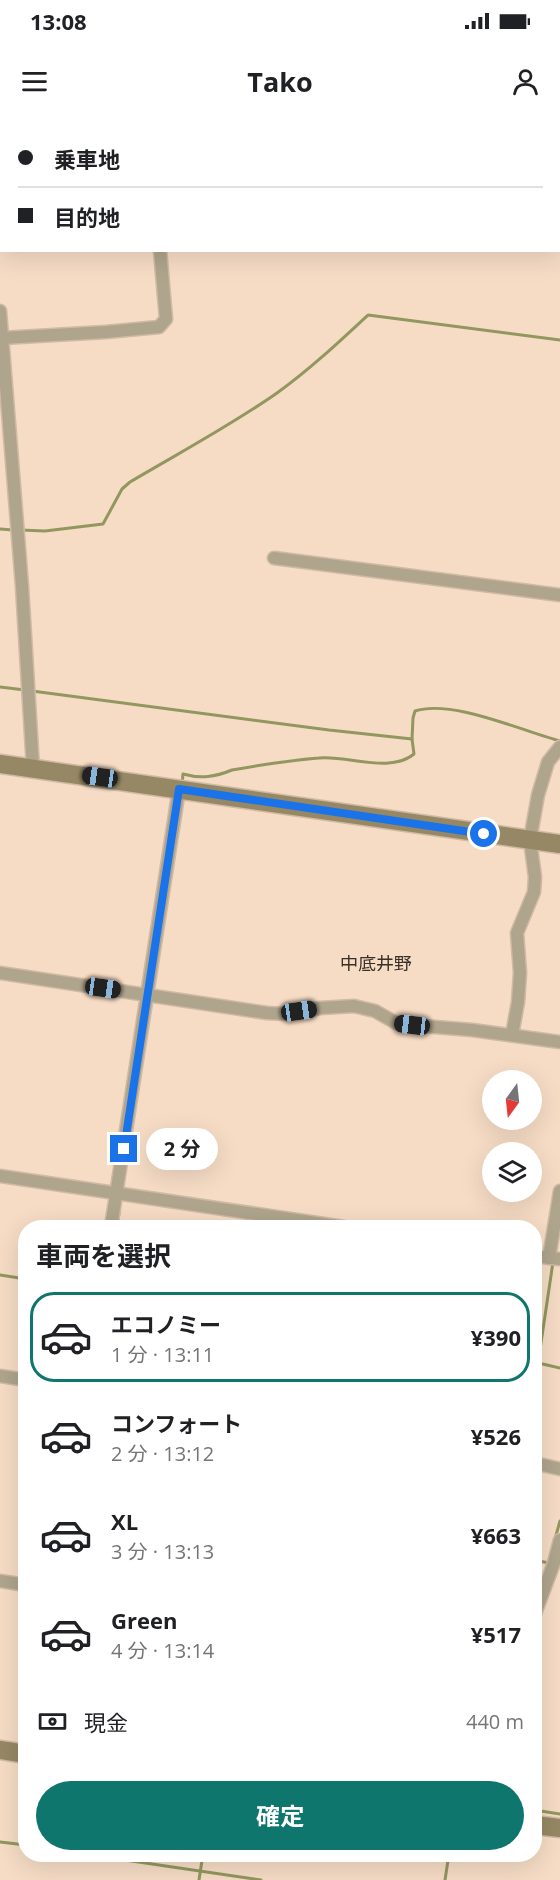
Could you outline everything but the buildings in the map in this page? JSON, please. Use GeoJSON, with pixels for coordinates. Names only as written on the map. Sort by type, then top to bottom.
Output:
{"type":"FeatureCollection","features":[{"type":"Feature","properties":{"kind":"street"},"geometry":{"type":"LineString","coordinates":[[2,338],[159,327],[166,319],[160,252]]}},
{"type":"Feature","properties":{"kind":"street"},"geometry":{"type":"LineString","coordinates":[[0,311],[22,586],[33,768]]}},
{"type":"Feature","properties":{"kind":"street"},"geometry":{"type":"LineString","coordinates":[[274,558],[560,595]]}},
{"type":"Feature","properties":{"kind":"street"},"geometry":{"type":"LineString","coordinates":[[512,1035],[520,973],[517,933],[534,892],[535,877],[530,840],[538,795],[548,762],[560,747]]}},
{"type":"Feature","properties":{"kind":"street"},"geometry":{"type":"LineString","coordinates":[[0,764],[560,844]]}},
{"type":"Feature","properties":{"kind":"street"},"geometry":{"type":"LineString","coordinates":[[112,1220],[179,789]]}},
{"type":"Feature","properties":{"kind":"street"},"geometry":{"type":"LineString","coordinates":[[0,974],[267,1013],[287,1014],[320,1008],[354,1006],[375,1011],[398,1024],[560,1042]]}},
{"type":"Feature","properties":{"kind":"street"},"geometry":{"type":"LineString","coordinates":[[0,1176],[297,1220]]}},
{"type":"Feature","properties":{"kind":"street"},"geometry":{"type":"LineString","coordinates":[[554,1259],[560,1191]]}},
{"type":"Feature","properties":{"kind":"street"},"geometry":{"type":"LineString","coordinates":[[0,1376],[18,1379]]}},
{"type":"Feature","properties":{"kind":"street"},"geometry":{"type":"LineString","coordinates":[[542,1465],[560,1469]]}},
{"type":"Feature","properties":{"kind":"street"},"geometry":{"type":"LineString","coordinates":[[542,1595],[560,1540]]}},
{"type":"Feature","properties":{"kind":"street"},"geometry":{"type":"LineString","coordinates":[[0,1581],[18,1584]]}},
{"type":"Feature","properties":{"kind":"street"},"geometry":{"type":"LineString","coordinates":[[0,1750],[18,1753]]}},
{"type":"Feature","properties":{"kind":"street"},"geometry":{"type":"LineString","coordinates":[[542,1826],[560,1828]]}},
{"type":"Feature","properties":{"kind":"waterway"},"geometry":{"type":"LineString","coordinates":[[20,530],[45,531],[103,524],[122,489],[130,482],[223,428],[277,393],[368,315],[560,340]]}},
{"type":"Feature","properties":{"kind":"waterway"},"geometry":{"type":"LineString","coordinates":[[0,529],[13,530]]}},
{"type":"Feature","properties":{"kind":"waterway"},"geometry":{"type":"LineString","coordinates":[[0,687],[25,690]]}},
{"type":"Feature","properties":{"kind":"waterway"},"geometry":{"type":"LineString","coordinates":[[32,691],[412,739],[415,711],[430,708],[448,709],[487,718],[560,741]]}},
{"type":"Feature","properties":{"kind":"waterway"},"geometry":{"type":"LineString","coordinates":[[182,785],[183,774],[208,776],[297,760],[330,758],[393,763],[414,754],[412,739]]}},
{"type":"Feature","properties":{"kind":"waterway"},"geometry":{"type":"LineString","coordinates":[[118,1220],[119,1213]]}},
{"type":"Feature","properties":{"kind":"waterway"},"geometry":{"type":"LineString","coordinates":[[542,1336],[553,1262]]}},
{"type":"Feature","properties":{"kind":"waterway"},"geometry":{"type":"LineString","coordinates":[[0,1275],[18,1278]]}},
{"type":"Feature","properties":{"kind":"waterway"},"geometry":{"type":"LineString","coordinates":[[542,1364],[560,1368]]}},
{"type":"Feature","properties":{"kind":"waterway"},"geometry":{"type":"LineString","coordinates":[[555,1539],[560,1521]]}},
{"type":"Feature","properties":{"kind":"waterway"},"geometry":{"type":"LineString","coordinates":[[542,1562],[549,1563]]}},
{"type":"Feature","properties":{"kind":"waterway"},"geometry":{"type":"LineString","coordinates":[[542,1811],[560,1814]]}},
{"type":"Feature","properties":{"kind":"waterway"},"geometry":{"type":"LineString","coordinates":[[0,1842],[18,1844]]}},
{"type":"Feature","properties":{"kind":"waterway"},"geometry":{"type":"LineString","coordinates":[[138,1862],[261,1880]]}},
{"type":"Feature","properties":{"kind":"waterway"},"geometry":{"type":"LineString","coordinates":[[199,1880],[202,1862]]}},
{"type":"Feature","properties":{"kind":"waterway"},"geometry":{"type":"LineString","coordinates":[[445,1880],[448,1862]]}},
{"type":"Feature","properties":{"kind":"district","name":"中底井野"},"geometry":{"type":"Point","coordinates":[376,963]}},
{"type":"Feature","properties":{"kind":"route"},"geometry":{"type":"LineString","coordinates":[[124,1149],[179,789],[484,834]]}}]}
